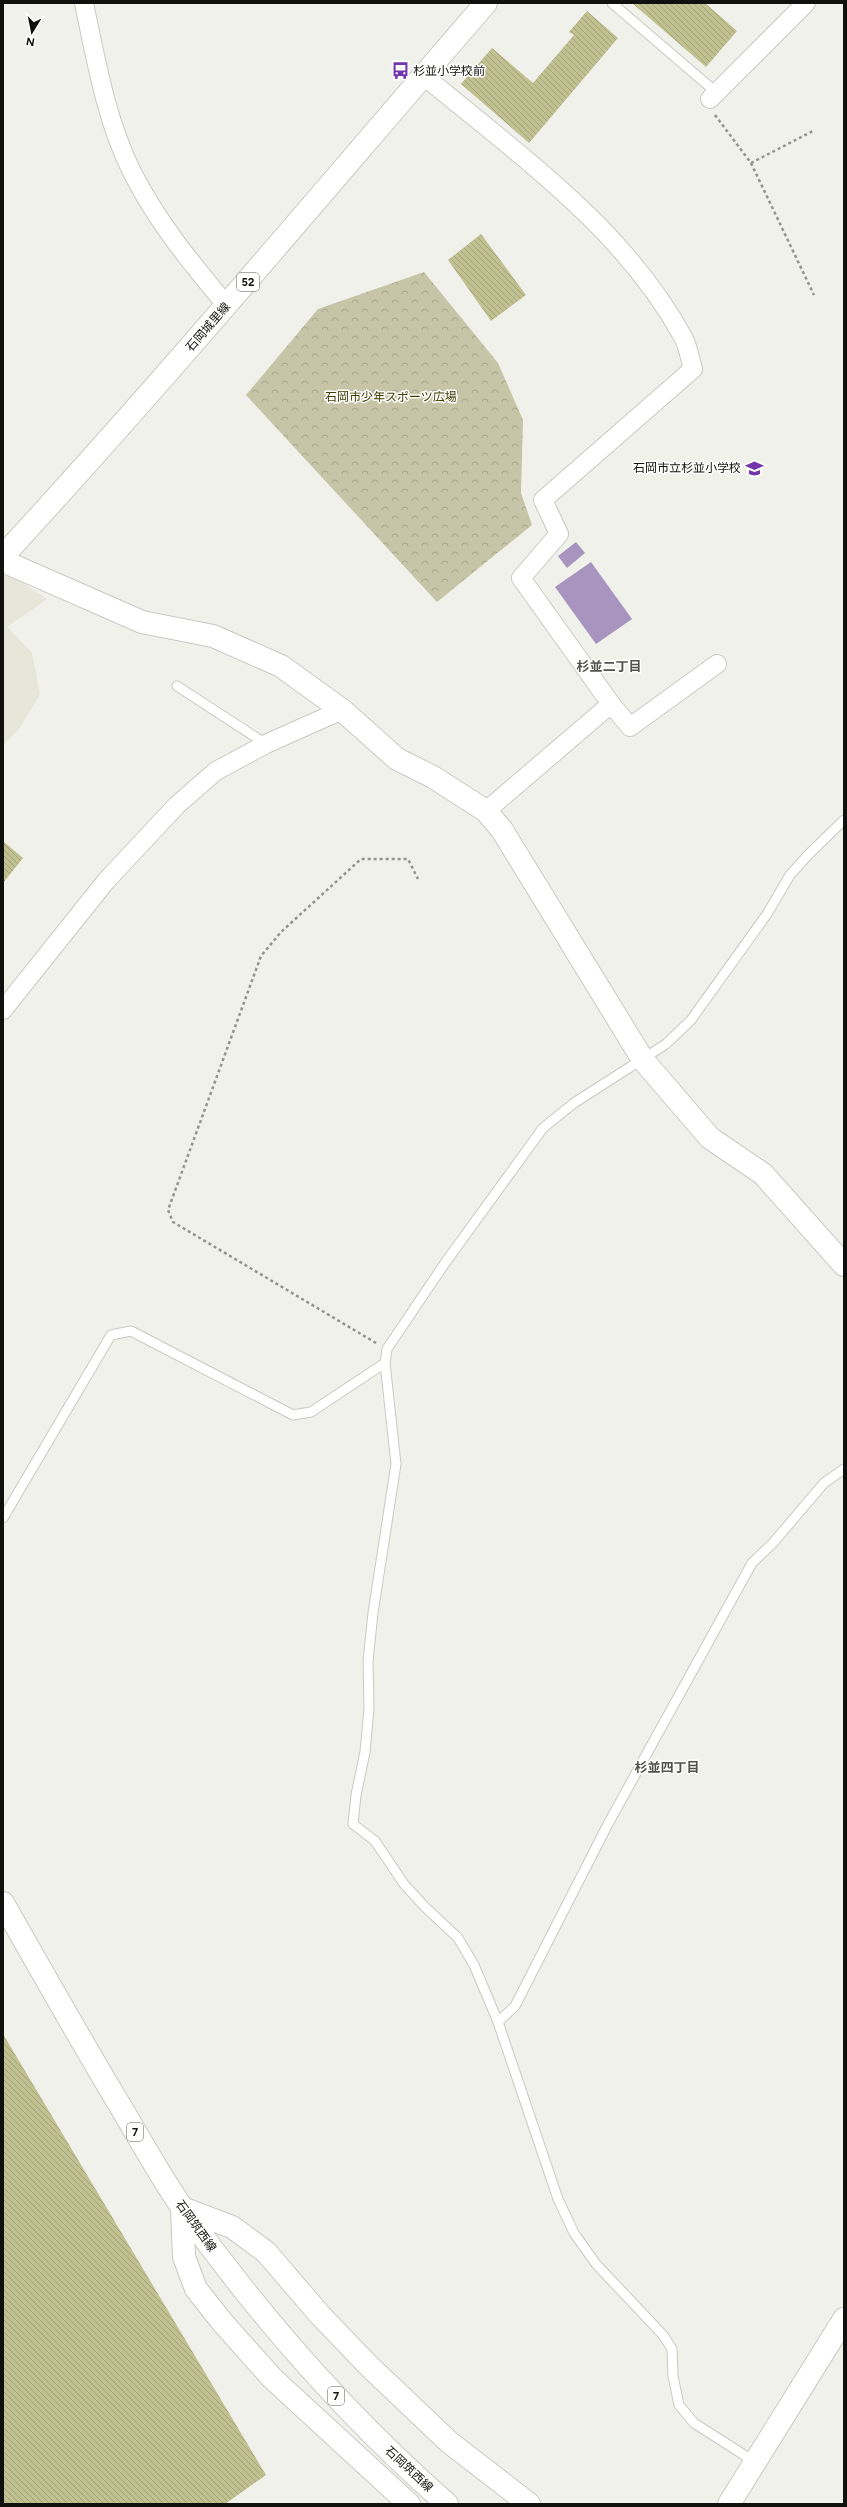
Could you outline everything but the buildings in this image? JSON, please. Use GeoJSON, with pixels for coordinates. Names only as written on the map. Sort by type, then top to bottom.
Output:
{"type":"FeatureCollection","features":[{"type":"Feature","properties":{"kind":"main road","name":"石岡城里線"},"geometry":{"type":"LineString","coordinates":[[3,556],[107,444],[486,3]]}},
{"type":"Feature","properties":{"kind":"main road"},"geometry":{"type":"LineString","coordinates":[[3,562],[142,622],[213,636],[281,666],[342,710],[397,759],[433,777],[486,811],[502,830],[643,1060],[710,1138],[763,1174],[844,1265]]}},
{"type":"Feature","properties":{"kind":"main road","name":"石岡筑西線"},"geometry":{"type":"LineString","coordinates":[[3,1903],[79,2038],[182,2208],[278,2329],[350,2412],[447,2504]]}},
{"type":"Feature","properties":{"kind":"main road"},"geometry":{"type":"LineString","coordinates":[[409,2504],[272,2378],[223,2324],[196,2289],[184,2257],[182,2208],[232,2227],[266,2252],[320,2315],[369,2366],[449,2442],[529,2504]]}},
{"type":"Feature","properties":{"kind":"main road"},"geometry":{"type":"LineString","coordinates":[[729,2504],[756,2463],[844,2319]]}},
{"type":"Feature","properties":{"kind":"street"},"geometry":{"type":"LineString","coordinates":[[84,3],[96,61],[113,125],[132,172],[173,240],[227,306]]}},
{"type":"Feature","properties":{"kind":"street"},"geometry":{"type":"LineString","coordinates":[[714,96],[806,3]]}},
{"type":"Feature","properties":{"kind":"street"},"geometry":{"type":"LineString","coordinates":[[423,75],[589,214],[638,269],[684,338],[693,369],[543,500],[559,534],[521,578],[611,704],[630,728],[717,664]]}},
{"type":"Feature","properties":{"kind":"street"},"geometry":{"type":"LineString","coordinates":[[486,811],[611,704]]}},
{"type":"Feature","properties":{"kind":"street"},"geometry":{"type":"LineString","coordinates":[[3,1010],[106,881],[177,805],[216,771],[266,744],[342,710]]}},
{"type":"Feature","properties":{"kind":"lane"},"geometry":{"type":"LineString","coordinates":[[612,3],[714,96]]}},
{"type":"Feature","properties":{"kind":"lane"},"geometry":{"type":"LineString","coordinates":[[177,686],[266,744]]}},
{"type":"Feature","properties":{"kind":"lane"},"geometry":{"type":"LineString","coordinates":[[756,2463],[694,2423],[679,2405],[674,2376],[672,2349],[663,2336],[596,2264],[574,2233],[558,2198],[498,2022],[474,1964],[458,1938],[424,1906],[404,1884],[375,1841],[353,1824],[356,1795],[366,1752],[369,1708],[368,1661],[373,1613],[396,1464],[385,1362],[388,1349],[445,1263],[543,1128],[574,1103],[666,1044],[691,1020],[767,914],[790,875],[844,820]]}},
{"type":"Feature","properties":{"kind":"lane"},"geometry":{"type":"LineString","coordinates":[[3,1518],[111,1335],[131,1331],[293,1415],[311,1412],[385,1362]]}},
{"type":"Feature","properties":{"kind":"lane"},"geometry":{"type":"LineString","coordinates":[[498,2022],[515,2006],[608,1824],[752,1563],[773,1543],[824,1483],[844,1469]]}},
{"type":"Feature","properties":{"kind":"path"},"geometry":{"type":"LineString","coordinates":[[714,96],[712,109],[718,122],[751,163],[814,295]]}},
{"type":"Feature","properties":{"kind":"path"},"geometry":{"type":"LineString","coordinates":[[751,163],[813,132]]}},
{"type":"Feature","properties":{"kind":"path"},"geometry":{"type":"LineString","coordinates":[[388,1349],[173,1222],[168,1210],[261,956],[286,926],[361,859],[395,857],[408,859],[418,880]]}},
{"type":"Feature","properties":{"kind":"shaded area"},"geometry":{"type":"Polygon","coordinates":[[[576,542],[585,553],[567,568],[558,556],[576,542]]]}},
{"type":"Feature","properties":{"kind":"shaded area"},"geometry":{"type":"Polygon","coordinates":[[[591,562],[632,619],[596,644],[555,587],[591,562]]]}},
{"type":"Feature","properties":{"kind":"shaded area"},"geometry":{"type":"Polygon","coordinates":[[[3,570],[47,599],[7,627],[32,653],[40,694],[19,729],[3,745],[3,570]]]}},
{"type":"Feature","properties":{"kind":"green space","name":"石岡市少年スポーツ広場"},"geometry":{"type":"Polygon","coordinates":[[[424,272],[498,363],[523,420],[521,493],[532,525],[437,602],[246,395],[318,309],[424,272]]]}},
{"type":"Feature","properties":{"kind":"place","name":"杉並小学校前"},"geometry":{"type":"Point","coordinates":[400,71]}},
{"type":"Feature","properties":{"kind":"place","name":"石岡市立杉並小学校"},"geometry":{"type":"Point","coordinates":[754,468]}},
{"type":"Feature","properties":{"kind":"district","name":"杉並二丁目"},"geometry":{"type":"Point","coordinates":[609,666]}},
{"type":"Feature","properties":{"kind":"district","name":"杉並四丁目"},"geometry":{"type":"Point","coordinates":[667,1767]}}]}
